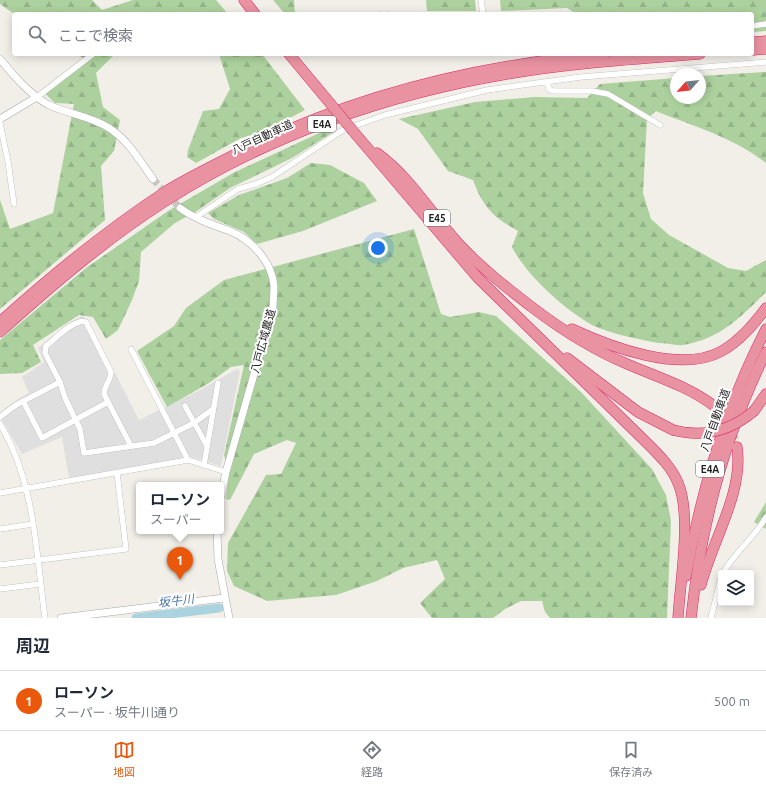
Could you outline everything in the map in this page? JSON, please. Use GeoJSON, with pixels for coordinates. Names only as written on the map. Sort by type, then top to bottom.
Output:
{"type":"FeatureCollection","features":[{"type":"Feature","properties":{"kind":"highway"},"geometry":{"type":"LineString","coordinates":[[244,0],[253,12]]}},
{"type":"Feature","properties":{"kind":"highway"},"geometry":{"type":"LineString","coordinates":[[754,42],[766,41]]}},
{"type":"Feature","properties":{"kind":"highway"},"geometry":{"type":"LineString","coordinates":[[754,50],[766,49]]}},
{"type":"Feature","properties":{"kind":"highway","name":"E45"},"geometry":{"type":"LineString","coordinates":[[291,56],[463,261],[504,303]]}},
{"type":"Feature","properties":{"kind":"highway","name":"八戸自動車道"},"geometry":{"type":"LineString","coordinates":[[0,322],[44,282],[128,217],[190,178],[264,140],[331,112],[434,80],[510,65],[587,56]]}},
{"type":"Feature","properties":{"kind":"highway","name":"八戸自動車道"},"geometry":{"type":"LineString","coordinates":[[0,332],[44,292],[91,254],[166,201],[262,149],[319,125],[392,100],[488,77],[574,64],[675,56]]}},
{"type":"Feature","properties":{"kind":"highway","name":"E45"},"geometry":{"type":"LineString","coordinates":[[355,133],[395,168],[471,257],[519,297]]}},
{"type":"Feature","properties":{"kind":"highway"},"geometry":{"type":"LineString","coordinates":[[519,297],[554,319],[607,344],[658,357],[686,360],[708,357],[729,347],[748,330],[766,308]]}},
{"type":"Feature","properties":{"kind":"highway"},"geometry":{"type":"LineString","coordinates":[[519,297],[551,322],[588,345],[626,364],[688,389],[714,406]]}},
{"type":"Feature","properties":{"kind":"highway"},"geometry":{"type":"LineString","coordinates":[[504,303],[556,348],[617,397],[650,419],[673,430],[693,434],[710,433],[733,426],[754,411],[766,394]]}},
{"type":"Feature","properties":{"kind":"highway"},"geometry":{"type":"LineString","coordinates":[[504,303],[648,444],[673,473],[682,493],[685,514],[678,618]]}},
{"type":"Feature","properties":{"kind":"highway","name":"八戸自動車道"},"geometry":{"type":"LineString","coordinates":[[681,618],[690,552],[711,467],[731,408],[766,329]]}},
{"type":"Feature","properties":{"kind":"highway","name":"八戸自動車道"},"geometry":{"type":"LineString","coordinates":[[691,618],[698,566],[718,476],[739,414],[766,352]]}},
{"type":"Feature","properties":{"kind":"highway"},"geometry":{"type":"LineString","coordinates":[[694,618],[709,557],[735,487],[739,467],[737,447]]}},
{"type":"Feature","properties":{"kind":"street"},"geometry":{"type":"LineString","coordinates":[[482,0],[483,12]]}},
{"type":"Feature","properties":{"kind":"street"},"geometry":{"type":"LineString","coordinates":[[754,26],[766,24]]}},
{"type":"Feature","properties":{"kind":"street"},"geometry":{"type":"LineString","coordinates":[[0,118],[37,97],[90,56]]}},
{"type":"Feature","properties":{"kind":"street"},"geometry":{"type":"LineString","coordinates":[[0,59],[37,97],[50,105],[108,127],[120,136],[135,153],[153,179]]}},
{"type":"Feature","properties":{"kind":"street"},"geometry":{"type":"LineString","coordinates":[[196,217],[238,189],[256,184],[272,177],[336,133],[358,124],[487,90],[594,76],[766,62]]}},
{"type":"Feature","properties":{"kind":"street"},"geometry":{"type":"LineString","coordinates":[[548,82],[549,89],[553,91],[592,91],[608,94],[660,125]]}},
{"type":"Feature","properties":{"kind":"street"},"geometry":{"type":"LineString","coordinates":[[0,123],[8,162],[14,204]]}},
{"type":"Feature","properties":{"kind":"street","name":"八戸広域農道"},"geometry":{"type":"LineString","coordinates":[[180,208],[196,217],[232,232],[247,241],[265,260],[271,273],[274,286],[273,308],[224,482]]}},
{"type":"Feature","properties":{"kind":"street"},"geometry":{"type":"LineString","coordinates":[[131,446],[104,394],[104,389],[111,376],[110,372],[86,322],[80,321],[69,327],[45,349],[45,353],[60,382],[65,398],[80,429],[84,453],[154,443],[194,423],[213,409]]}},
{"type":"Feature","properties":{"kind":"street"},"geometry":{"type":"LineString","coordinates":[[131,349],[188,460]]}},
{"type":"Feature","properties":{"kind":"street"},"geometry":{"type":"LineString","coordinates":[[0,417],[23,401],[60,382]]}},
{"type":"Feature","properties":{"kind":"street"},"geometry":{"type":"LineString","coordinates":[[204,465],[218,383]]}},
{"type":"Feature","properties":{"kind":"street"},"geometry":{"type":"LineString","coordinates":[[23,401],[42,438],[108,402]]}},
{"type":"Feature","properties":{"kind":"street"},"geometry":{"type":"LineString","coordinates":[[185,406],[207,446]]}},
{"type":"Feature","properties":{"kind":"street"},"geometry":{"type":"LineString","coordinates":[[0,424],[18,459],[27,490],[33,524],[45,618]]}},
{"type":"Feature","properties":{"kind":"street"},"geometry":{"type":"LineString","coordinates":[[0,493],[27,490],[188,460],[226,472]]}},
{"type":"Feature","properties":{"kind":"street"},"geometry":{"type":"LineString","coordinates":[[0,565],[126,549],[117,473]]}},
{"type":"Feature","properties":{"kind":"street"},"geometry":{"type":"LineString","coordinates":[[725,570],[741,547],[758,532],[766,518]]}},
{"type":"Feature","properties":{"kind":"street"},"geometry":{"type":"LineString","coordinates":[[0,529],[33,524]]}},
{"type":"Feature","properties":{"kind":"street"},"geometry":{"type":"LineString","coordinates":[[217,534],[218,559],[224,598],[229,618]]}},
{"type":"Feature","properties":{"kind":"street"},"geometry":{"type":"LineString","coordinates":[[0,589],[40,584]]}},
{"type":"Feature","properties":{"kind":"street"},"geometry":{"type":"LineString","coordinates":[[710,618],[718,589]]}},
{"type":"Feature","properties":{"kind":"street"},"geometry":{"type":"LineString","coordinates":[[61,618],[224,598]]}},
{"type":"Feature","properties":{"kind":"shaded area"},"geometry":{"type":"Polygon","coordinates":[[[82,316],[88,320],[139,420],[198,391],[237,369],[240,371],[221,466],[191,457],[69,478],[62,437],[22,454],[0,417],[0,412],[29,393],[22,377],[44,362],[38,348],[68,323],[82,316]]]}},
{"type":"Feature","properties":{"kind":"green space"},"geometry":{"type":"Polygon","coordinates":[[[0,0],[92,0],[102,10],[133,0],[216,0],[226,12],[12,13],[0,4],[0,0]]]}},
{"type":"Feature","properties":{"kind":"green space"},"geometry":{"type":"Polygon","coordinates":[[[273,0],[294,0],[295,12],[283,12],[273,0]]]}},
{"type":"Feature","properties":{"kind":"green space"},"geometry":{"type":"Polygon","coordinates":[[[426,0],[475,0],[476,11],[427,11],[426,0]]]}},
{"type":"Feature","properties":{"kind":"green space"},"geometry":{"type":"Polygon","coordinates":[[[500,0],[766,0],[766,31],[754,32],[754,12],[574,12],[567,8],[501,11],[500,0]]]}},
{"type":"Feature","properties":{"kind":"green space"},"geometry":{"type":"Polygon","coordinates":[[[80,56],[113,56],[96,73],[103,107],[120,120],[114,151],[101,166],[105,220],[0,309],[0,200],[10,229],[53,213],[74,104],[55,103],[41,90],[83,58],[80,56]]]}},
{"type":"Feature","properties":{"kind":"green space"},"geometry":{"type":"Polygon","coordinates":[[[220,56],[264,56],[305,110],[265,131],[241,138],[196,163],[187,157],[188,150],[203,111],[219,109],[230,89],[220,56]]]}},
{"type":"Feature","properties":{"kind":"green space"},"geometry":{"type":"Polygon","coordinates":[[[766,72],[766,163],[727,139],[656,111],[647,119],[643,193],[651,219],[669,235],[728,268],[746,271],[766,260],[766,292],[729,326],[708,338],[683,345],[652,342],[607,331],[592,325],[570,310],[536,280],[518,258],[512,247],[518,231],[495,216],[485,204],[473,180],[448,171],[418,129],[399,119],[475,102],[535,97],[587,98],[600,84],[670,78],[670,104],[706,104],[706,76],[766,72]]]}},
{"type":"Feature","properties":{"kind":"green space"},"geometry":{"type":"Polygon","coordinates":[[[330,128],[332,133],[292,158],[230,188],[197,211],[175,223],[141,252],[139,281],[132,300],[118,330],[106,339],[93,317],[79,315],[33,345],[41,362],[22,373],[0,374],[0,340],[86,268],[168,211],[233,173],[330,128]]]}},
{"type":"Feature","properties":{"kind":"green space"},"geometry":{"type":"Polygon","coordinates":[[[311,163],[330,165],[364,183],[377,201],[303,231],[257,244],[244,232],[214,219],[208,213],[239,195],[287,178],[311,163]]]}},
{"type":"Feature","properties":{"kind":"green space"},"geometry":{"type":"Polygon","coordinates":[[[414,229],[441,314],[450,317],[479,312],[496,316],[581,392],[652,469],[666,495],[671,521],[667,618],[550,618],[545,612],[542,601],[521,601],[505,609],[493,618],[432,618],[420,603],[445,579],[437,560],[403,568],[377,581],[336,595],[267,601],[234,586],[227,571],[228,543],[266,475],[281,474],[296,443],[287,440],[254,454],[230,500],[226,499],[229,474],[224,455],[244,365],[231,367],[209,383],[167,407],[137,351],[174,326],[186,308],[224,280],[414,229]]]}},
{"type":"Feature","properties":{"kind":"green space"},"geometry":{"type":"Polygon","coordinates":[[[766,502],[766,529],[754,522],[766,502]]]}},
{"type":"Feature","properties":{"kind":"waterway","name":"坂牛川"},"geometry":{"type":"LineString","coordinates":[[136,618],[219,608]]}},
{"type":"Feature","properties":{"kind":"tunnel"},"geometry":{"type":"LineString","coordinates":[[153,179],[180,208]]}},
{"type":"Feature","properties":{"kind":"tunnel"},"geometry":{"type":"LineString","coordinates":[[714,406],[727,424],[737,447]]}},
{"type":"Feature","properties":{"kind":"place","name":"ローソン"},"geometry":{"type":"Point","coordinates":[180,580]}}]}
